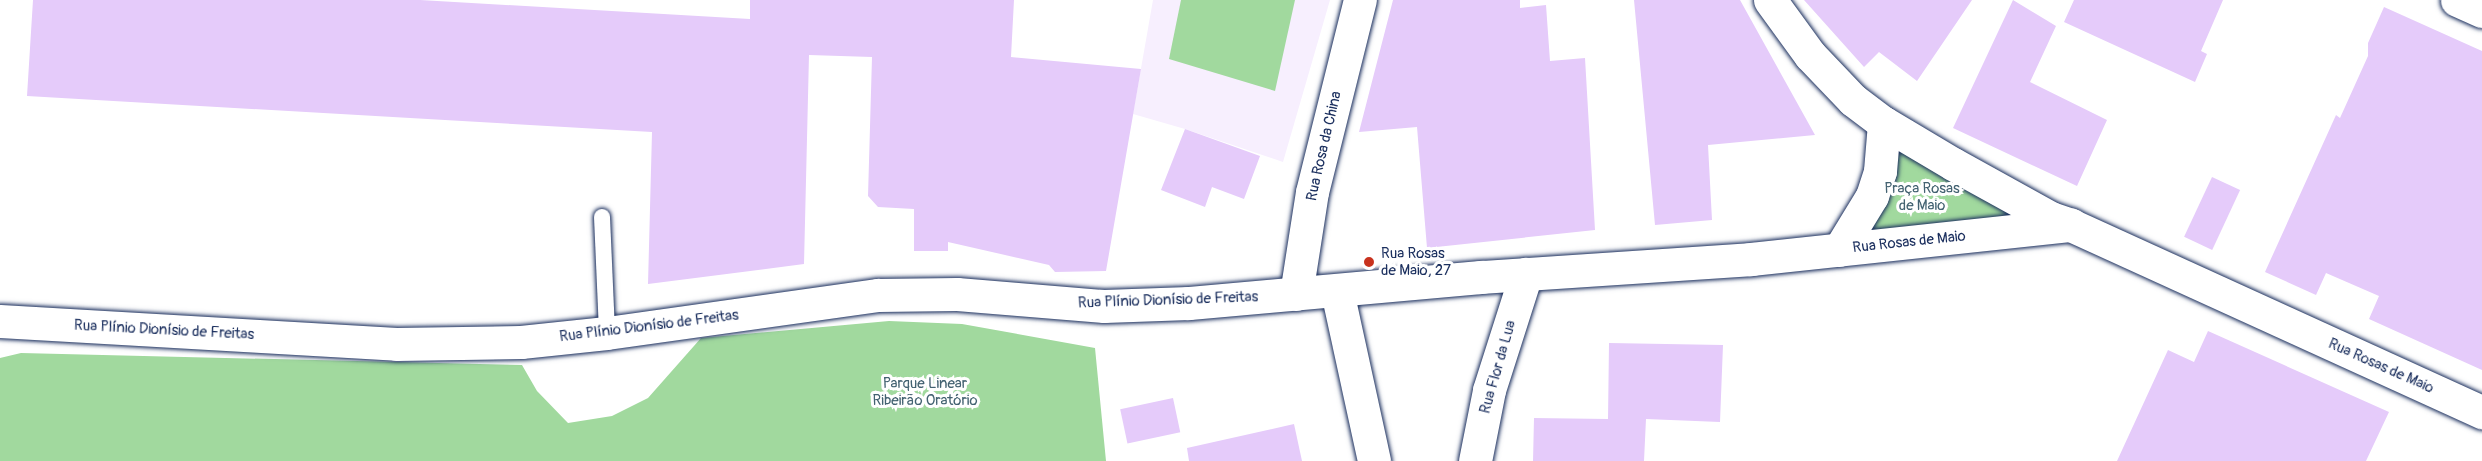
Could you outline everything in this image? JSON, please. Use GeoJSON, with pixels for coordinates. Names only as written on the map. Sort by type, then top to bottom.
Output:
{"type":"FeatureCollection","features":[{"type":"Feature","properties":{"kind":"street","name":"Rua Rosa da China"},"geometry":{"type":"LineString","coordinates":[[1296,294],[1312,192],[1360,0]]}},
{"type":"Feature","properties":{"kind":"street"},"geometry":{"type":"LineString","coordinates":[[1770,0],[1810,55],[1853,100],[1884,123],[2051,218],[2071,225]]}},
{"type":"Feature","properties":{"kind":"street"},"geometry":{"type":"LineString","coordinates":[[2457,0],[2482,11]]}},
{"type":"Feature","properties":{"kind":"street"},"geometry":{"type":"LineString","coordinates":[[1839,250],[1872,196],[1880,171],[1884,123]]}},
{"type":"Feature","properties":{"kind":"street","name":"Rua Rosas de Maio"},"geometry":{"type":"LineString","coordinates":[[1296,294],[1526,274],[1751,259],[2071,225],[2482,412]]}},
{"type":"Feature","properties":{"kind":"street","name":"Rua Flor da Lua"},"geometry":{"type":"LineString","coordinates":[[1475,461],[1489,390],[1526,274]]}},
{"type":"Feature","properties":{"kind":"street"},"geometry":{"type":"LineString","coordinates":[[1337,291],[1374,461]]}},
{"type":"Feature","properties":{"kind":"street","name":"Rua Plínio Dionísio de Freitas"},"geometry":{"type":"LineString","coordinates":[[0,321],[396,344],[521,342],[607,333],[878,295],[957,294],[1104,306],[1235,300],[1296,294]]}},
{"type":"Feature","properties":{"kind":"lane"},"geometry":{"type":"LineString","coordinates":[[602,217],[607,333]]}},
{"type":"Feature","properties":{"kind":"shaded area"},"geometry":{"type":"Polygon","coordinates":[[[1153,0],[1330,0],[1283,162],[1133,114],[1153,0]]]}},
{"type":"Feature","properties":{"kind":"green space"},"geometry":{"type":"Polygon","coordinates":[[[1181,0],[1295,0],[1275,91],[1169,59],[1181,0]]]}},
{"type":"Feature","properties":{"kind":"green space","name":"Praça Rosas de Maio"},"geometry":{"type":"Polygon","coordinates":[[[1888,130],[2046,221],[1844,246],[1888,130]]]}},
{"type":"Feature","properties":{"kind":"green space","name":"Parque Linear Ribeirão Oratório"},"geometry":{"type":"Polygon","coordinates":[[[889,321],[962,324],[1095,348],[1106,461],[0,461],[0,358],[21,353],[522,365],[537,391],[568,423],[612,416],[648,398],[701,338],[889,321]]]}},
{"type":"Feature","properties":{"kind":"building"},"geometry":{"type":"Polygon","coordinates":[[[33,0],[420,0],[750,19],[750,0],[1014,0],[1011,57],[1141,69],[1106,271],[1055,272],[1049,265],[948,242],[948,251],[914,251],[914,209],[878,207],[868,196],[872,57],[809,55],[804,264],[648,284],[652,132],[27,96],[33,0]]]}},
{"type":"Feature","properties":{"kind":"building"},"geometry":{"type":"Polygon","coordinates":[[[1393,0],[1520,0],[1520,8],[1546,5],[1550,61],[1585,58],[1595,230],[1427,248],[1417,127],[1359,132],[1393,0]]]}},
{"type":"Feature","properties":{"kind":"building"},"geometry":{"type":"Polygon","coordinates":[[[1634,0],[1740,0],[1815,135],[1708,145],[1712,220],[1655,225],[1634,0]]]}},
{"type":"Feature","properties":{"kind":"building"},"geometry":{"type":"Polygon","coordinates":[[[1804,0],[1972,0],[1917,81],[1879,52],[1864,67],[1804,0]]]}},
{"type":"Feature","properties":{"kind":"building"},"geometry":{"type":"Polygon","coordinates":[[[2013,0],[2056,26],[2030,82],[2107,120],[2077,186],[1953,128],[2013,0]]]}},
{"type":"Feature","properties":{"kind":"building"},"geometry":{"type":"Polygon","coordinates":[[[2074,0],[2223,0],[2201,51],[2207,54],[2195,82],[2064,22],[2074,0]]]}},
{"type":"Feature","properties":{"kind":"building"},"geometry":{"type":"Polygon","coordinates":[[[2384,7],[2482,51],[2482,370],[2369,319],[2379,296],[2326,273],[2316,295],[2265,272],[2336,115],[2340,118],[2368,56],[2368,43],[2384,7]]]}},
{"type":"Feature","properties":{"kind":"building"},"geometry":{"type":"Polygon","coordinates":[[[1185,129],[1260,156],[1244,199],[1212,187],[1205,207],[1161,190],[1185,129]]]}},
{"type":"Feature","properties":{"kind":"building"},"geometry":{"type":"Polygon","coordinates":[[[2212,177],[2240,190],[2212,250],[2184,237],[2212,177]]]}},
{"type":"Feature","properties":{"kind":"building"},"geometry":{"type":"Polygon","coordinates":[[[2208,331],[2389,412],[2366,461],[2117,461],[2168,350],[2194,362],[2208,331]]]}},
{"type":"Feature","properties":{"kind":"building"},"geometry":{"type":"Polygon","coordinates":[[[1609,343],[1723,345],[1720,422],[1646,419],[1644,461],[1533,461],[1534,418],[1608,419],[1609,343]]]}},
{"type":"Feature","properties":{"kind":"building"},"geometry":{"type":"Polygon","coordinates":[[[1173,398],[1180,432],[1127,443],[1120,409],[1173,398]]]}},
{"type":"Feature","properties":{"kind":"building"},"geometry":{"type":"Polygon","coordinates":[[[1294,424],[1302,461],[1189,461],[1187,448],[1294,424]]]}},
{"type":"Feature","properties":{"kind":"place","name":"Rua Rosas de Maio, 27"},"geometry":{"type":"Point","coordinates":[1369,262]}}]}
